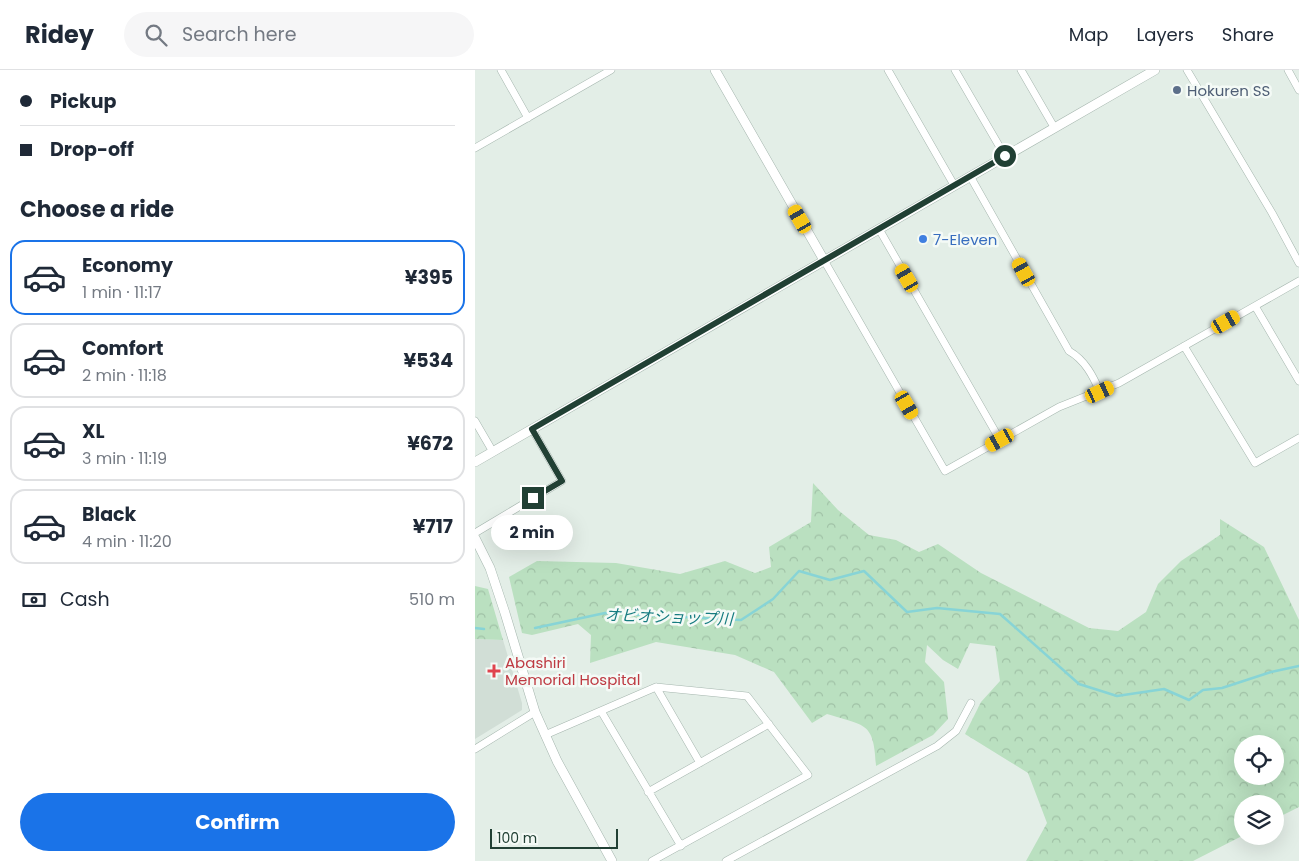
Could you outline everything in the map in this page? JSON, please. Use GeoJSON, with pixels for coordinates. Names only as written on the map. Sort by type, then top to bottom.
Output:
{"type":"FeatureCollection","features":[{"type":"Feature","properties":{"kind":"street"},"geometry":{"type":"LineString","coordinates":[[501,70],[528,118]]}},
{"type":"Feature","properties":{"kind":"street"},"geometry":{"type":"LineString","coordinates":[[475,148],[611,70]]}},
{"type":"Feature","properties":{"kind":"street"},"geometry":{"type":"LineString","coordinates":[[715,70],[945,471],[1059,408],[1100,392],[1299,281]]}},
{"type":"Feature","properties":{"kind":"street"},"geometry":{"type":"LineString","coordinates":[[888,70],[954,185]]}},
{"type":"Feature","properties":{"kind":"street"},"geometry":{"type":"LineString","coordinates":[[955,70],[1005,156]]}},
{"type":"Feature","properties":{"kind":"street"},"geometry":{"type":"LineString","coordinates":[[1021,70],[1055,127]]}},
{"type":"Feature","properties":{"kind":"street"},"geometry":{"type":"LineString","coordinates":[[475,462],[825,262],[954,185],[1155,70]]}},
{"type":"Feature","properties":{"kind":"street"},"geometry":{"type":"LineString","coordinates":[[1187,70],[1272,213],[1299,263]]}},
{"type":"Feature","properties":{"kind":"street"},"geometry":{"type":"LineString","coordinates":[[1288,70],[1299,90]]}},
{"type":"Feature","properties":{"kind":"street"},"geometry":{"type":"LineString","coordinates":[[970,176],[1069,351],[1084,364],[1093,376],[1100,392]]}},
{"type":"Feature","properties":{"kind":"street"},"geometry":{"type":"LineString","coordinates":[[879,229],[1000,440]]}},
{"type":"Feature","properties":{"kind":"street"},"geometry":{"type":"LineString","coordinates":[[1255,306],[1299,381]]}},
{"type":"Feature","properties":{"kind":"street"},"geometry":{"type":"LineString","coordinates":[[1184,346],[1255,463],[1299,438]]}},
{"type":"Feature","properties":{"kind":"street"},"geometry":{"type":"LineString","coordinates":[[475,421],[493,452]]}},
{"type":"Feature","properties":{"kind":"street"},"geometry":{"type":"LineString","coordinates":[[475,533],[562,481],[532,429]]}},
{"type":"Feature","properties":{"kind":"street"},"geometry":{"type":"LineString","coordinates":[[475,538],[490,568],[535,712],[545,736],[612,861]]}},
{"type":"Feature","properties":{"kind":"street"},"geometry":{"type":"LineString","coordinates":[[545,736],[656,687],[747,696],[808,775],[652,861]]}},
{"type":"Feature","properties":{"kind":"street"},"geometry":{"type":"LineString","coordinates":[[656,687],[699,763]]}},
{"type":"Feature","properties":{"kind":"street"},"geometry":{"type":"LineString","coordinates":[[726,861],[937,746],[957,731],[971,703]]}},
{"type":"Feature","properties":{"kind":"street"},"geometry":{"type":"LineString","coordinates":[[601,711],[681,846]]}},
{"type":"Feature","properties":{"kind":"street"},"geometry":{"type":"LineString","coordinates":[[475,749],[535,712]]}},
{"type":"Feature","properties":{"kind":"street"},"geometry":{"type":"LineString","coordinates":[[649,792],[769,724]]}},
{"type":"Feature","properties":{"kind":"shaded area","name":"Abashiri Memorial Hospital"},"geometry":{"type":"Polygon","coordinates":[[[475,639],[503,640],[522,703],[522,710],[475,739],[475,639]]]}},
{"type":"Feature","properties":{"kind":"green space"},"geometry":{"type":"Polygon","coordinates":[[[813,483],[838,510],[869,535],[896,540],[919,552],[938,544],[981,573],[1089,628],[1118,631],[1146,612],[1158,584],[1181,561],[1220,535],[1220,519],[1264,547],[1299,620],[1299,807],[1284,814],[1284,795],[1234,795],[1234,840],[1193,861],[1026,861],[1047,823],[1028,773],[965,734],[981,702],[1000,681],[995,646],[970,643],[958,669],[943,660],[927,645],[925,662],[944,682],[948,719],[933,735],[876,766],[873,741],[870,733],[865,728],[851,721],[827,714],[812,723],[774,672],[735,655],[656,642],[590,663],[591,635],[578,624],[532,635],[522,633],[509,577],[537,561],[616,563],[680,574],[725,561],[755,573],[771,567],[769,547],[811,522],[813,483]]]}},
{"type":"Feature","properties":{"kind":"green space"},"geometry":{"type":"Polygon","coordinates":[[[475,586],[488,589],[503,640],[475,639],[475,586]]]}},
{"type":"Feature","properties":{"kind":"waterway","name":"オビオショップ川"},"geometry":{"type":"LineString","coordinates":[[535,628],[605,613],[741,620],[773,599],[799,571],[830,580],[864,571],[907,612],[937,608],[1000,614],[1079,684],[1117,696],[1164,689],[1189,700],[1203,690],[1222,688],[1271,672],[1299,666]]}},
{"type":"Feature","properties":{"kind":"waterway","name":"オビオショップ川"},"geometry":{"type":"LineString","coordinates":[[475,628],[484,629]]}},
{"type":"Feature","properties":{"kind":"place","name":"Hokuren SS"},"geometry":{"type":"Point","coordinates":[1177,90]}},
{"type":"Feature","properties":{"kind":"place","name":"7-Eleven"},"geometry":{"type":"Point","coordinates":[923,239]}},
{"type":"Feature","properties":{"kind":"place","name":"Abashiri Memorial Hospital"},"geometry":{"type":"Point","coordinates":[494,671]}},
{"type":"Feature","properties":{"kind":"route"},"geometry":{"type":"LineString","coordinates":[[533,498],[562,481],[532,429],[825,262],[1005,156]]}}]}
